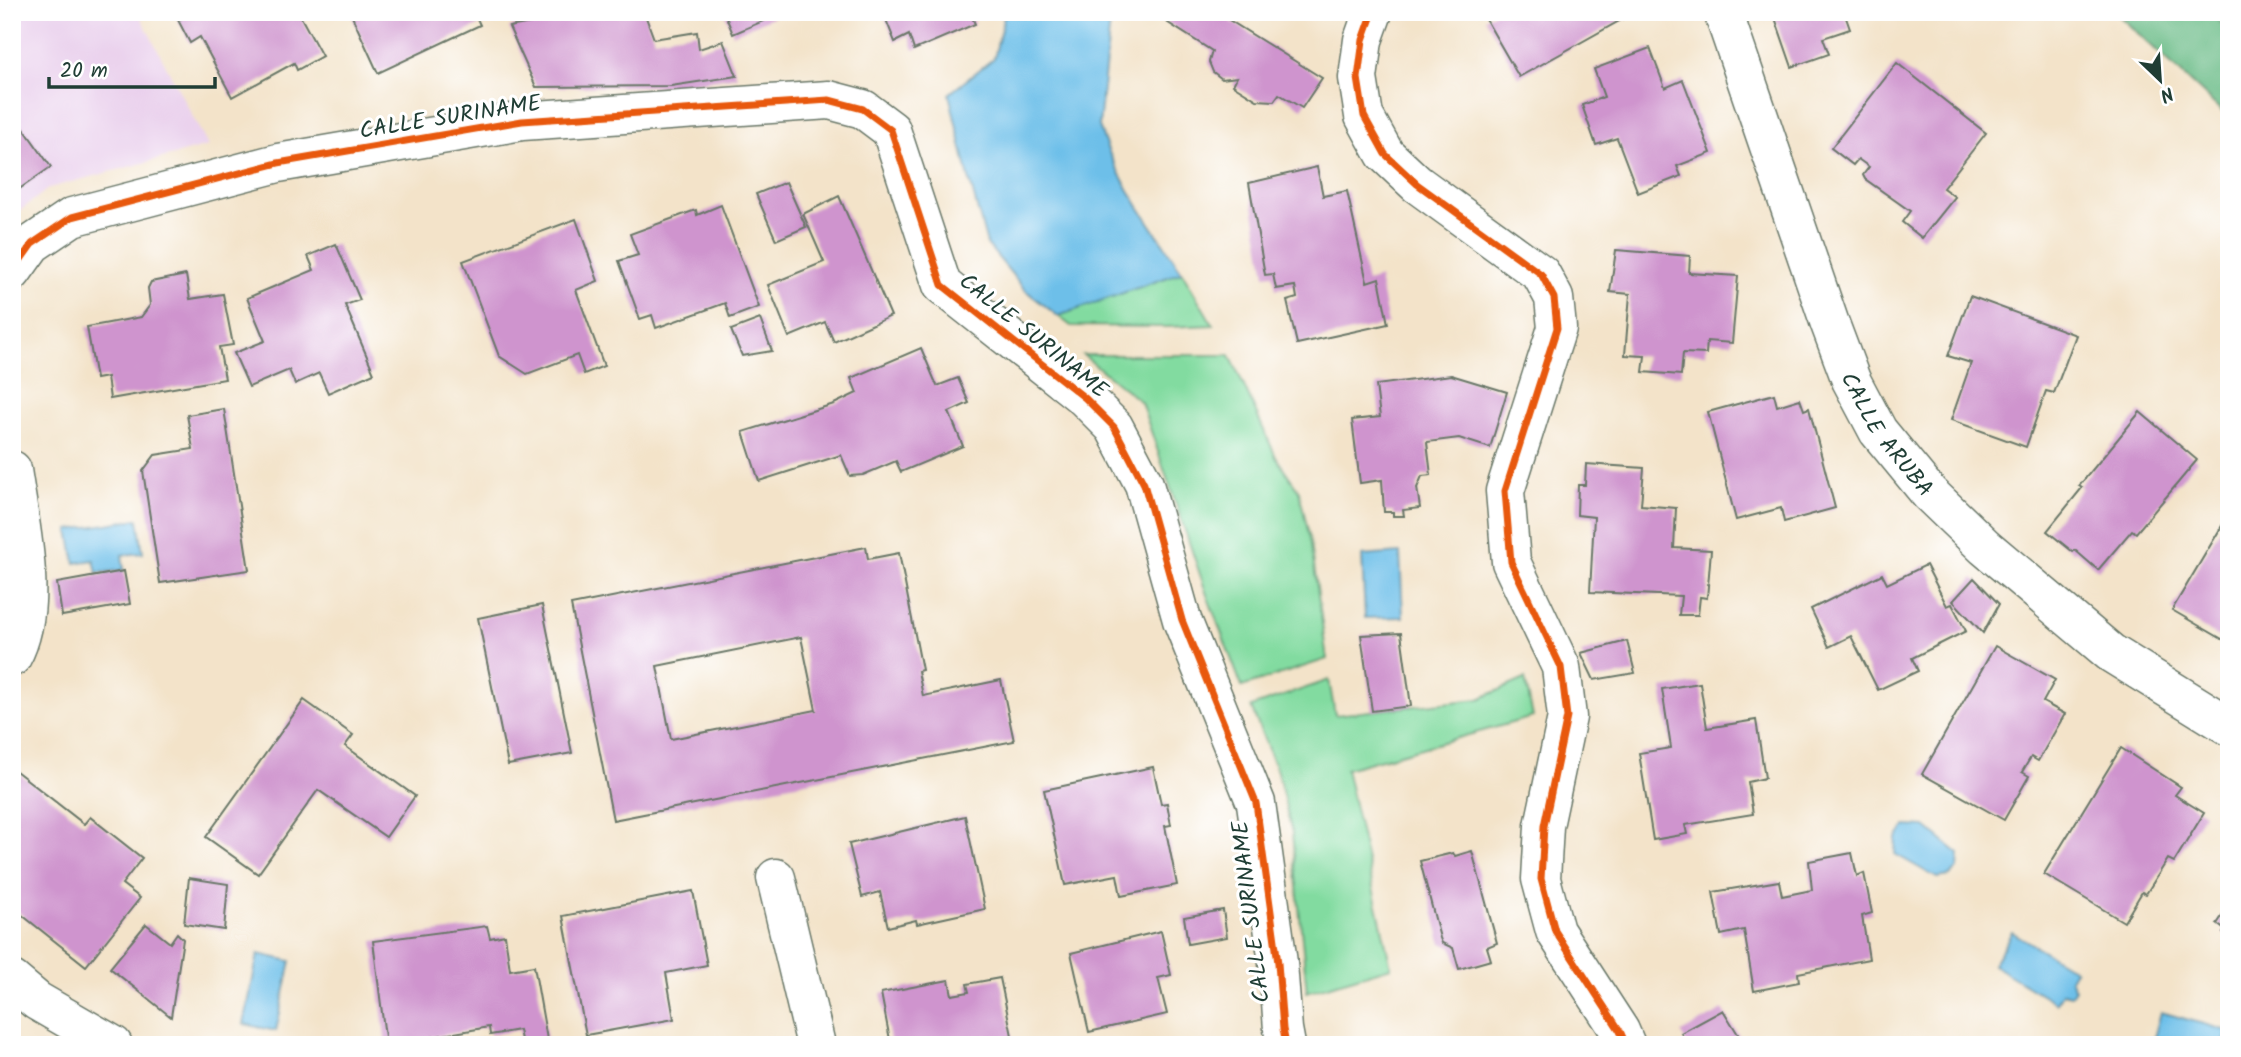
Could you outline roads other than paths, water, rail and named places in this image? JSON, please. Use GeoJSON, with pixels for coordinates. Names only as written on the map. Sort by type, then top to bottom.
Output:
{"type":"FeatureCollection","features":[{"type":"Feature","properties":{"kind":"street"},"geometry":{"type":"LineString","coordinates":[[1373,12],[1363,40],[1358,78],[1364,116],[1385,154],[1417,184],[1541,274],[1553,298],[1557,328],[1505,491],[1511,562],[1561,667],[1567,717],[1544,825],[1541,879],[1555,931],[1620,1031],[1626,1045]]}},
{"type":"Feature","properties":{"kind":"street","name":"CALLE ARUBA"},"geometry":{"type":"LineString","coordinates":[[1723,12],[1834,335],[1852,380],[1878,431],[1929,493],[2006,565],[2112,653],[2229,726]]}},
{"type":"Feature","properties":{"kind":"street","name":"CALLE SURINAME"},"geometry":{"type":"LineString","coordinates":[[12,272],[32,244],[72,217],[278,163],[522,121],[829,100],[863,109],[891,131],[942,285],[1085,398],[1114,427],[1144,484],[1182,620],[1256,803],[1278,963],[1286,1045]]}},
{"type":"Feature","properties":{"kind":"street"},"geometry":{"type":"LineString","coordinates":[[12,470],[27,582],[20,643],[12,657]]}},
{"type":"Feature","properties":{"kind":"street"},"geometry":{"type":"LineString","coordinates":[[776,878],[816,1045]]}},
{"type":"Feature","properties":{"kind":"street"},"geometry":{"type":"LineString","coordinates":[[12,980],[37,1001],[113,1045]]}},
{"type":"Feature","properties":{"kind":"water"},"geometry":{"type":"Polygon","coordinates":[[[1005,12],[1111,12],[1099,126],[1125,183],[1182,272],[1058,316],[1025,290],[987,244],[949,94],[994,58],[1005,12]]]}},
{"type":"Feature","properties":{"kind":"water"},"geometry":{"type":"Polygon","coordinates":[[[138,519],[143,553],[122,555],[124,570],[97,573],[94,560],[75,563],[69,530],[138,519]]]}},
{"type":"Feature","properties":{"kind":"water"},"geometry":{"type":"Polygon","coordinates":[[[1400,553],[1403,617],[1365,618],[1362,556],[1400,553]]]}},
{"type":"Feature","properties":{"kind":"water"},"geometry":{"type":"Polygon","coordinates":[[[1906,826],[1926,827],[1959,854],[1958,868],[1950,876],[1937,878],[1895,854],[1896,839],[1906,826]]]}},
{"type":"Feature","properties":{"kind":"water"},"geometry":{"type":"Polygon","coordinates":[[[2012,932],[2075,970],[2070,979],[2075,989],[2071,995],[2062,993],[2056,1003],[1993,965],[2012,932]]]}},
{"type":"Feature","properties":{"kind":"water"},"geometry":{"type":"Polygon","coordinates":[[[258,954],[291,961],[276,1031],[244,1024],[258,954]]]}},
{"type":"Feature","properties":{"kind":"water"},"geometry":{"type":"Polygon","coordinates":[[[2161,1012],[2228,1031],[2224,1045],[2152,1045],[2161,1012]]]}}]}
